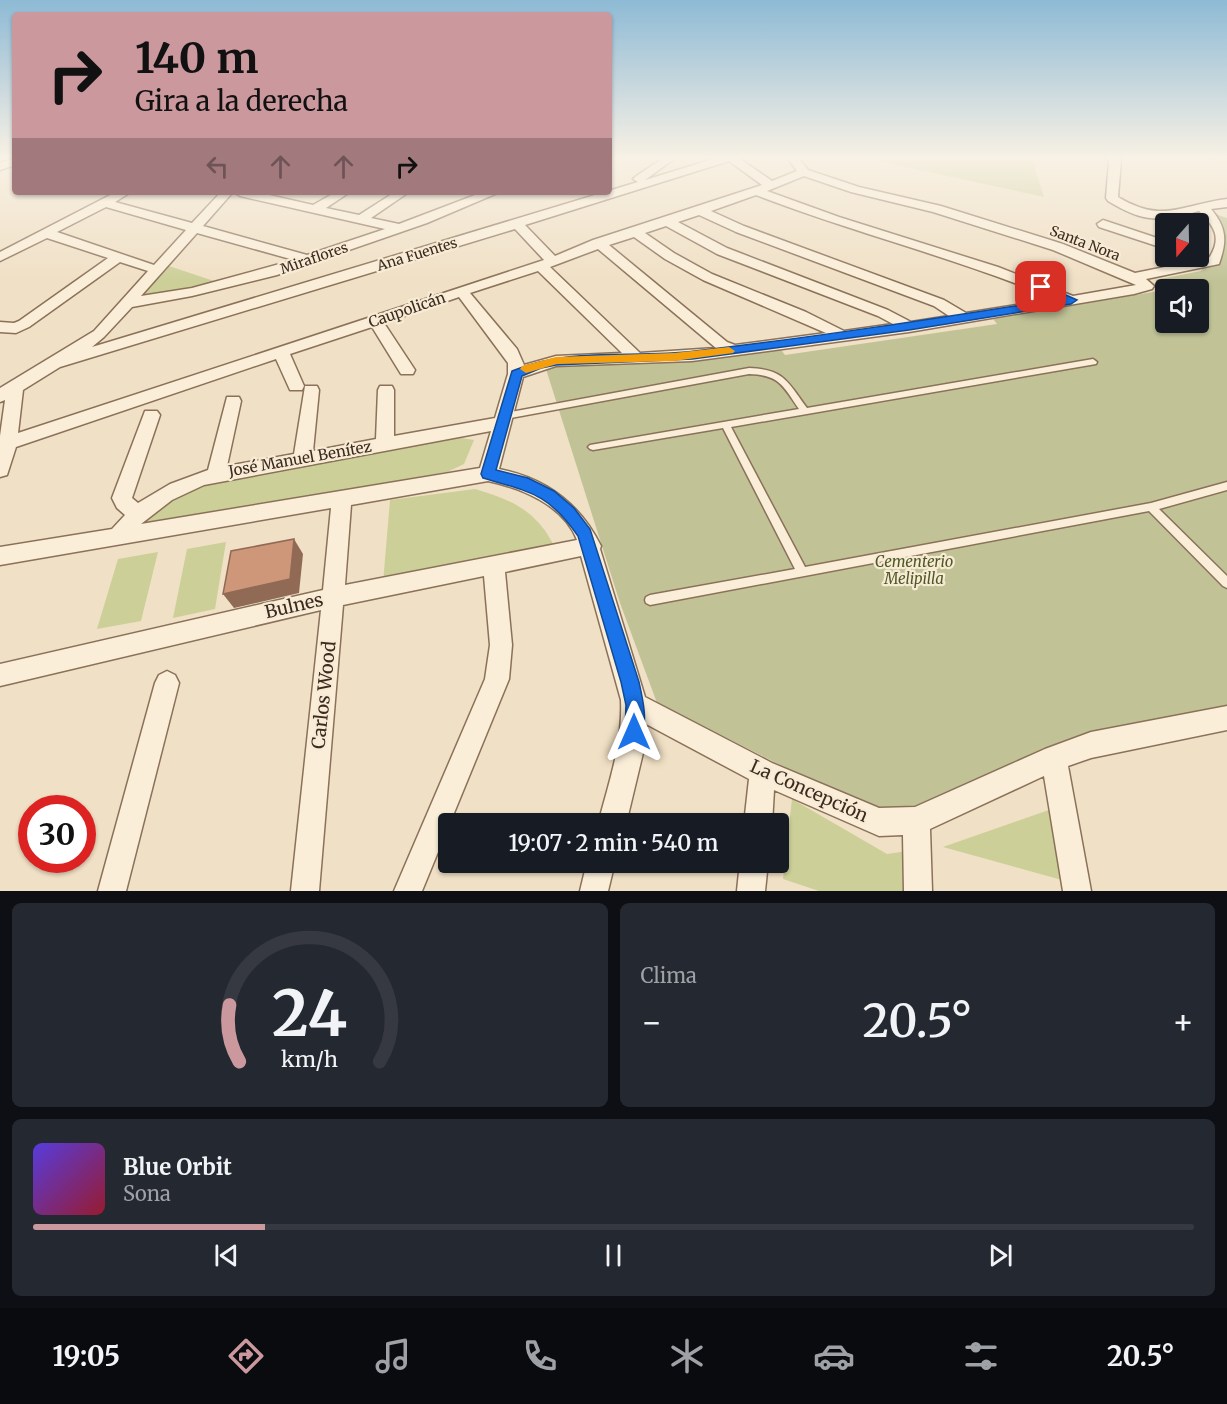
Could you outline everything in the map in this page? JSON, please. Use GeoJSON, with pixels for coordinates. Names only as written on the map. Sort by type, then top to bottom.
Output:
{"type":"FeatureCollection","features":[{"type":"Feature","properties":{"kind":"street"},"geometry":{"type":"LineString","coordinates":[[0,257],[115,198]]}},
{"type":"Feature","properties":{"kind":"street"},"geometry":{"type":"LineString","coordinates":[[0,396],[99,334],[222,198]]}},
{"type":"Feature","properties":{"kind":"street"},"geometry":{"type":"LineString","coordinates":[[265,198],[400,229]]}},
{"type":"Feature","properties":{"kind":"street"},"geometry":{"type":"LineString","coordinates":[[315,209],[334,198]]}},
{"type":"Feature","properties":{"kind":"street"},"geometry":{"type":"LineString","coordinates":[[360,220],[394,198]]}},
{"type":"Feature","properties":{"kind":"street","name":"Miraflores"},"geometry":{"type":"LineString","coordinates":[[127,303],[213,288],[309,260],[400,229],[480,198]]}},
{"type":"Feature","properties":{"kind":"street","name":"Ana Fuentes"},"geometry":{"type":"LineString","coordinates":[[55,363],[600,198]]}},
{"type":"Feature","properties":{"kind":"street","name":"Caupolicán"},"geometry":{"type":"LineString","coordinates":[[8,443],[736,198]]}},
{"type":"Feature","properties":{"kind":"street"},"geometry":{"type":"LineString","coordinates":[[774,198],[818,214],[968,260],[1071,300]]}},
{"type":"Feature","properties":{"kind":"street","name":"Santa Nora"},"geometry":{"type":"LineString","coordinates":[[882,198],[937,209],[1058,247],[1134,277]]}},
{"type":"Feature","properties":{"kind":"street"},"geometry":{"type":"LineString","coordinates":[[1112,198],[1130,209],[1157,216],[1167,216],[1201,206],[1227,204]]}},
{"type":"Feature","properties":{"kind":"street"},"geometry":{"type":"LineString","coordinates":[[105,203],[309,260]]}},
{"type":"Feature","properties":{"kind":"street"},"geometry":{"type":"LineString","coordinates":[[1134,277],[1214,261],[1223,247],[1223,240],[1212,215],[1201,206]]}},
{"type":"Feature","properties":{"kind":"street"},"geometry":{"type":"LineString","coordinates":[[698,210],[740,229],[939,303],[963,318]]}},
{"type":"Feature","properties":{"kind":"street"},"geometry":{"type":"LineString","coordinates":[[666,221],[722,251],[883,313],[909,327]]}},
{"type":"Feature","properties":{"kind":"street"},"geometry":{"type":"LineString","coordinates":[[517,224],[547,263],[636,358]]}},
{"type":"Feature","properties":{"kind":"street"},"geometry":{"type":"LineString","coordinates":[[1103,224],[1155,241]]}},
{"type":"Feature","properties":{"kind":"street"},"geometry":{"type":"LineString","coordinates":[[634,231],[660,251],[699,274],[810,319],[840,335]]}},
{"type":"Feature","properties":{"kind":"street"},"geometry":{"type":"LineString","coordinates":[[46,233],[157,270]]}},
{"type":"Feature","properties":{"kind":"street"},"geometry":{"type":"LineString","coordinates":[[0,242],[18,248]]}},
{"type":"Feature","properties":{"kind":"street"},"geometry":{"type":"LineString","coordinates":[[598,243],[722,345],[732,350]]}},
{"type":"Feature","properties":{"kind":"street"},"geometry":{"type":"LineString","coordinates":[[2,327],[16,328],[24,324],[118,257]]}},
{"type":"Feature","properties":{"kind":"street"},"geometry":{"type":"LineString","coordinates":[[1209,259],[1214,261]]}},
{"type":"Feature","properties":{"kind":"street"},"geometry":{"type":"LineString","coordinates":[[516,374],[556,361],[692,356],[909,327],[1146,286],[1134,277]]}},
{"type":"Feature","properties":{"kind":"street"},"geometry":{"type":"LineString","coordinates":[[461,291],[512,353],[516,363],[516,374],[488,474]]}},
{"type":"Feature","properties":{"kind":"street"},"geometry":{"type":"LineString","coordinates":[[375,320],[406,370]]}},
{"type":"Feature","properties":{"kind":"street","name":"Ana Fuentes"},"geometry":{"type":"LineString","coordinates":[[84,345],[103,349]]}},
{"type":"Feature","properties":{"kind":"street"},"geometry":{"type":"LineString","coordinates":[[281,352],[303,388],[303,459]]}},
{"type":"Feature","properties":{"kind":"street"},"geometry":{"type":"LineString","coordinates":[[0,470],[8,443],[15,386]]}},
{"type":"Feature","properties":{"kind":"street"},"geometry":{"type":"LineString","coordinates":[[385,444],[386,390]]}},
{"type":"Feature","properties":{"kind":"street"},"geometry":{"type":"LineString","coordinates":[[216,474],[233,401]]}},
{"type":"Feature","properties":{"kind":"street"},"geometry":{"type":"LineString","coordinates":[[138,514],[125,504],[122,498],[151,415]]}},
{"type":"Feature","properties":{"kind":"street","name":"José Manuel Benítez"},"geometry":{"type":"LineString","coordinates":[[116,537],[138,514],[171,491],[216,474],[385,444],[503,419]]}},
{"type":"Feature","properties":{"kind":"street"},"geometry":{"type":"LineString","coordinates":[[0,556],[488,474],[523,482],[548,495],[578,522],[591,546],[635,705],[634,732],[615,813]]}},
{"type":"Feature","properties":{"kind":"street","name":"Carlos Wood"},"geometry":{"type":"LineString","coordinates":[[304,891],[342,500]]}},
{"type":"Feature","properties":{"kind":"street","name":"Bulnes"},"geometry":{"type":"LineString","coordinates":[[0,675],[333,597],[591,546]]}},
{"type":"Feature","properties":{"kind":"street"},"geometry":{"type":"LineString","coordinates":[[408,891],[497,679],[501,645],[494,565]]}},
{"type":"Feature","properties":{"kind":"street"},"geometry":{"type":"LineString","coordinates":[[112,891],[167,683]]}},
{"type":"Feature","properties":{"kind":"street","name":"La Concepción"},"geometry":{"type":"LineString","coordinates":[[635,705],[763,772],[879,822],[916,821],[1054,758],[1091,745],[1227,718]]}},
{"type":"Feature","properties":{"kind":"street"},"geometry":{"type":"LineString","coordinates":[[1054,758],[1077,891]]}},
{"type":"Feature","properties":{"kind":"street"},"geometry":{"type":"LineString","coordinates":[[759,813],[763,772]]}},
{"type":"Feature","properties":{"kind":"street"},"geometry":{"type":"LineString","coordinates":[[916,821],[918,891]]}},
{"type":"Feature","properties":{"kind":"street"},"geometry":{"type":"LineString","coordinates":[[594,891],[599,873]]}},
{"type":"Feature","properties":{"kind":"street"},"geometry":{"type":"LineString","coordinates":[[751,891],[753,873]]}},
{"type":"Feature","properties":{"kind":"lane"},"geometry":{"type":"LineString","coordinates":[[593,447],[1093,362]]}},
{"type":"Feature","properties":{"kind":"lane"},"geometry":{"type":"LineString","coordinates":[[503,419],[749,371],[766,370],[777,374],[805,411]]}},
{"type":"Feature","properties":{"kind":"lane"},"geometry":{"type":"LineString","coordinates":[[725,424],[802,572]]}},
{"type":"Feature","properties":{"kind":"lane"},"geometry":{"type":"LineString","coordinates":[[650,600],[1151,507],[1226,488]]}},
{"type":"Feature","properties":{"kind":"lane"},"geometry":{"type":"LineString","coordinates":[[1151,507],[1227,583]]}},
{"type":"Feature","properties":{"kind":"green space","name":"Cementerio Melipilla"},"geometry":{"type":"Polygon","coordinates":[[[1209,212],[1227,218],[1227,715],[892,821],[657,703],[620,603],[545,366],[675,362],[779,347],[785,355],[997,324],[993,319],[1155,292],[1155,333],[1209,333],[1209,279],[1160,279],[1201,271],[1204,267],[1209,267],[1209,260],[1221,243],[1209,212]]]}},
{"type":"Feature","properties":{"kind":"green space"},"geometry":{"type":"Polygon","coordinates":[[[169,266],[217,282],[147,296],[143,294],[169,266]]]}},
{"type":"Feature","properties":{"kind":"green space"},"geometry":{"type":"Polygon","coordinates":[[[455,437],[474,440],[464,464],[447,472],[144,525],[148,513],[164,501],[206,483],[455,437]]]}},
{"type":"Feature","properties":{"kind":"green space"},"geometry":{"type":"Polygon","coordinates":[[[475,489],[502,498],[524,510],[542,527],[557,552],[383,583],[390,500],[475,489]]]}},
{"type":"Feature","properties":{"kind":"green space"},"geometry":{"type":"Polygon","coordinates":[[[226,542],[215,609],[173,618],[187,549],[226,542]]]}},
{"type":"Feature","properties":{"kind":"green space"},"geometry":{"type":"Polygon","coordinates":[[[158,552],[141,621],[97,629],[118,559],[158,552]]]}},
{"type":"Feature","properties":{"kind":"green space"},"geometry":{"type":"Polygon","coordinates":[[[792,799],[887,854],[915,850],[915,891],[819,891],[783,879],[784,873],[789,873],[789,826],[792,799]]]}},
{"type":"Feature","properties":{"kind":"green space"},"geometry":{"type":"Polygon","coordinates":[[[1066,804],[1080,885],[943,847],[1066,804]]]}},
{"type":"Feature","properties":{"kind":"building"},"geometry":{"type":"Polygon","coordinates":[[[294,539],[290,579],[223,594],[231,551],[294,539]]]}},
{"type":"Feature","properties":{"kind":"slow traffic"},"geometry":{"type":"LineString","coordinates":[[526,369],[556,361],[692,356],[729,351]]}},
{"type":"Feature","properties":{"kind":"route"},"geometry":{"type":"LineString","coordinates":[[634,732],[636,718],[633,694],[591,546],[585,534],[569,512],[548,495],[523,482],[488,474],[516,374],[556,361],[692,356],[909,327],[1071,300],[1041,287]]}}]}
